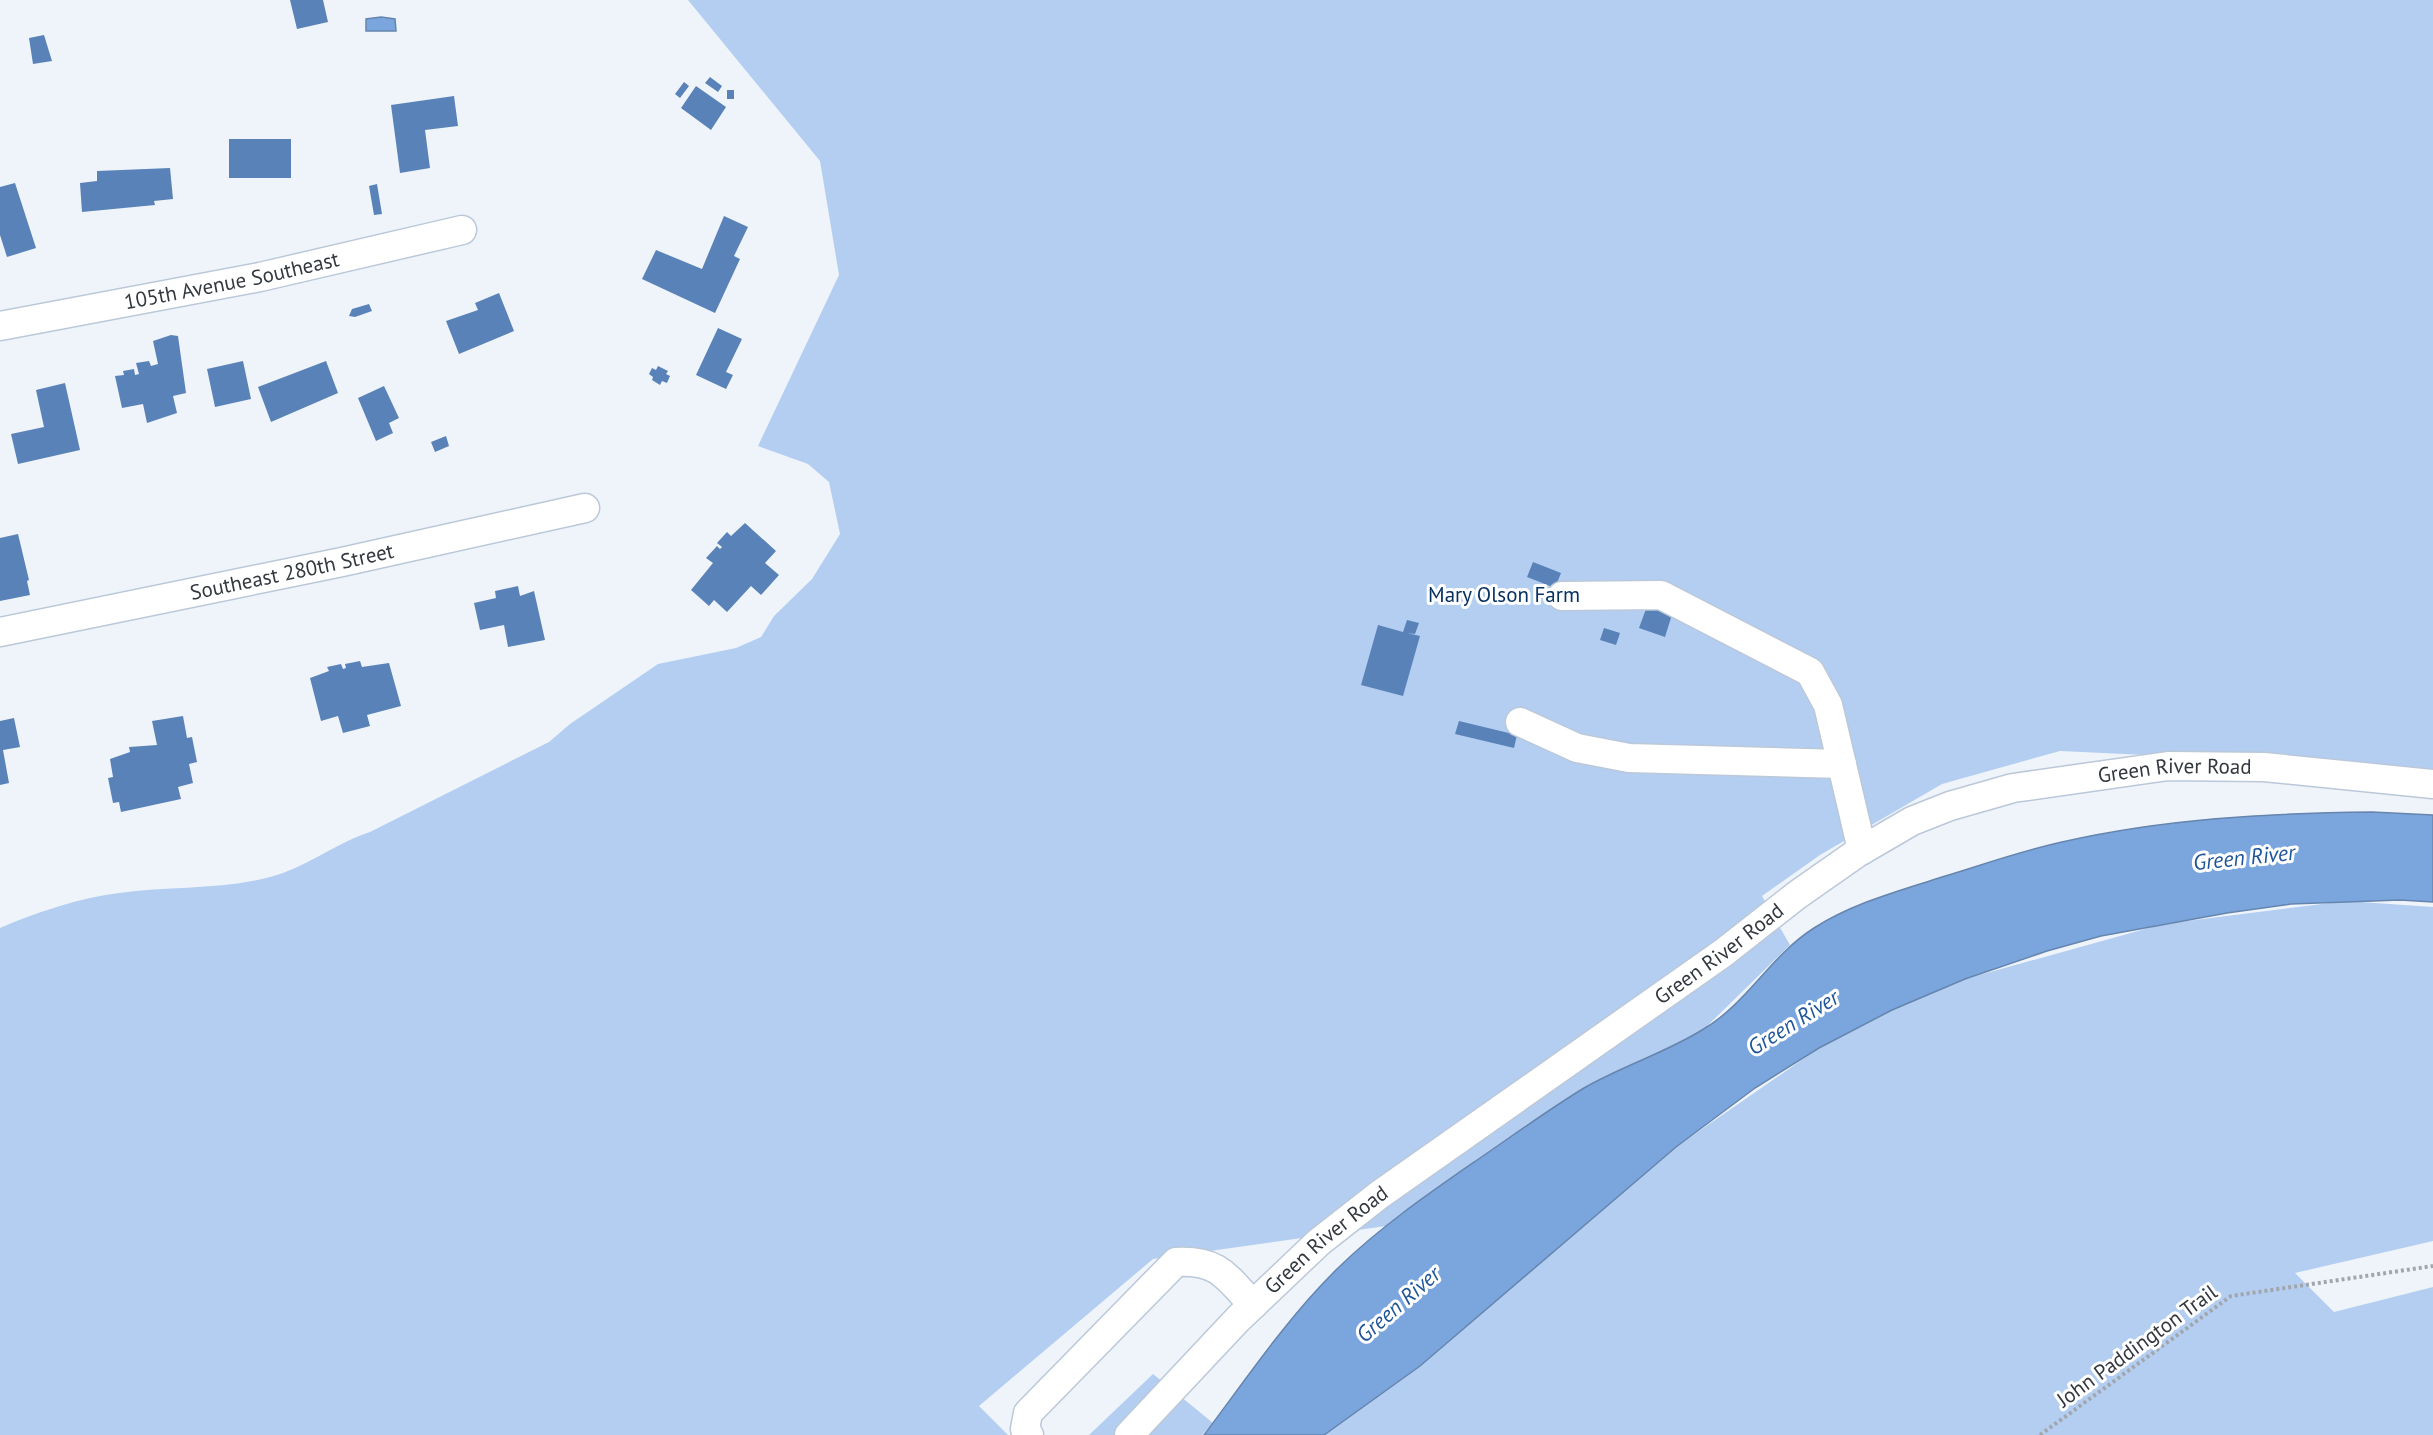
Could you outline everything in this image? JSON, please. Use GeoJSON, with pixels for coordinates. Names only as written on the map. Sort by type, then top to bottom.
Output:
{"type":"FeatureCollection","features":[{"type":"Feature","properties":{"kind":"street","name":"105th Avenue Southeast"},"geometry":{"type":"LineString","coordinates":[[0,326],[260,277],[462,230]]}},
{"type":"Feature","properties":{"kind":"street","name":"Southeast 280th Street"},"geometry":{"type":"LineString","coordinates":[[0,632],[342,562],[585,508]]}},
{"type":"Feature","properties":{"kind":"street"},"geometry":{"type":"LineString","coordinates":[[1562,597],[1661,595],[1810,672],[1828,705],[1862,850]]}},
{"type":"Feature","properties":{"kind":"street"},"geometry":{"type":"LineString","coordinates":[[1520,722],[1577,748],[1629,758],[1842,764]]}},
{"type":"Feature","properties":{"kind":"street","name":"Green River Road"},"geometry":{"type":"LineString","coordinates":[[1129,1435],[1253,1305],[1319,1242],[1379,1195],[1723,953],[1797,895],[1862,850],[1912,821],[1950,806],[2013,788],[2168,766],[2264,767],[2433,784]]}},
{"type":"Feature","properties":{"kind":"street"},"geometry":{"type":"LineString","coordinates":[[1029,1435],[1025,1429],[1028,1413],[1176,1262],[1196,1261],[1221,1269],[1253,1305]]}},
{"type":"Feature","properties":{"kind":"path","name":"John Paddington Trail"},"geometry":{"type":"LineString","coordinates":[[2040,1435],[2230,1296],[2433,1266]]}},
{"type":"Feature","properties":{"kind":"green space","name":"Mary Olson Farm"},"geometry":{"type":"Polygon","coordinates":[[[688,0],[2433,0],[2433,784],[2167,756],[2060,751],[1942,784],[1820,855],[1762,896],[1790,945],[1701,1032],[1585,1088],[1433,1191],[1386,1226],[1153,1259],[979,1406],[1008,1435],[0,1435],[0,928],[43,911],[89,898],[138,891],[233,884],[270,877],[295,868],[549,742],[570,724],[658,664],[736,648],[761,637],[774,616],[812,579],[840,534],[829,482],[808,464],[758,446],[839,275],[820,161],[688,0]]]}},
{"type":"Feature","properties":{"kind":"green space"},"geometry":{"type":"Polygon","coordinates":[[[2346,901],[2433,907],[2433,1241],[2295,1273],[2334,1312],[2433,1287],[2433,1435],[1324,1435],[1420,1366],[1676,1147],[1819,1048],[1892,1010],[1965,979],[2163,924],[2346,901]]]}},
{"type":"Feature","properties":{"kind":"green space"},"geometry":{"type":"Polygon","coordinates":[[[1153,1374],[1213,1423],[1202,1435],[1089,1435],[1153,1374]]]}},
{"type":"Feature","properties":{"kind":"water"},"geometry":{"type":"Polygon","coordinates":[[[381,17],[395,19],[396,31],[366,31],[366,19],[381,17]]]}},
{"type":"Feature","properties":{"kind":"water","name":"Green River"},"geometry":{"type":"Polygon","coordinates":[[[2372,812],[2433,815],[2433,902],[2400,900],[2291,904],[2101,936],[2047,951],[1965,979],[1892,1010],[1819,1048],[1755,1088],[1676,1147],[1420,1366],[1324,1435],[1204,1435],[1302,1307],[1338,1268],[1371,1238],[1443,1184],[1571,1096],[1598,1080],[1688,1038],[1718,1019],[1746,994],[1798,939],[1829,919],[1876,898],[1942,877],[2032,850],[2100,834],[2216,819],[2372,812]]]}},
{"type":"Feature","properties":{"kind":"building"},"geometry":{"type":"Polygon","coordinates":[[[290,0],[323,0],[328,22],[297,29],[290,0]]]}},
{"type":"Feature","properties":{"kind":"building"},"geometry":{"type":"Polygon","coordinates":[[[44,35],[52,61],[33,64],[29,38],[44,35]]]}},
{"type":"Feature","properties":{"kind":"building"},"geometry":{"type":"Polygon","coordinates":[[[710,77],[722,86],[718,92],[705,83],[710,77]]]}},
{"type":"Feature","properties":{"kind":"building"},"geometry":{"type":"Polygon","coordinates":[[[684,82],[689,86],[680,98],[675,94],[684,82]]]}},
{"type":"Feature","properties":{"kind":"building"},"geometry":{"type":"Polygon","coordinates":[[[696,86],[726,107],[711,130],[681,108],[696,86]]]}},
{"type":"Feature","properties":{"kind":"building"},"geometry":{"type":"Polygon","coordinates":[[[727,90],[734,90],[734,99],[727,99],[727,90]]]}},
{"type":"Feature","properties":{"kind":"building"},"geometry":{"type":"Polygon","coordinates":[[[454,96],[458,126],[425,130],[430,168],[400,173],[391,105],[454,96]]]}},
{"type":"Feature","properties":{"kind":"building"},"geometry":{"type":"Polygon","coordinates":[[[229,139],[291,139],[291,178],[229,178],[229,139]]]}},
{"type":"Feature","properties":{"kind":"building"},"geometry":{"type":"Polygon","coordinates":[[[170,168],[173,199],[154,201],[155,205],[82,212],[80,183],[97,181],[97,171],[170,168]]]}},
{"type":"Feature","properties":{"kind":"building"},"geometry":{"type":"Polygon","coordinates":[[[15,183],[36,248],[7,257],[0,235],[0,187],[15,183]]]}},
{"type":"Feature","properties":{"kind":"building"},"geometry":{"type":"Polygon","coordinates":[[[377,184],[382,214],[374,215],[369,186],[377,184]]]}},
{"type":"Feature","properties":{"kind":"building"},"geometry":{"type":"Polygon","coordinates":[[[724,216],[748,227],[734,256],[740,259],[715,313],[642,279],[656,250],[702,269],[724,216]]]}},
{"type":"Feature","properties":{"kind":"building"},"geometry":{"type":"Polygon","coordinates":[[[499,293],[514,331],[459,354],[446,321],[478,310],[475,303],[499,293]]]}},
{"type":"Feature","properties":{"kind":"building"},"geometry":{"type":"Polygon","coordinates":[[[369,304],[372,311],[355,317],[349,316],[352,309],[369,304]]]}},
{"type":"Feature","properties":{"kind":"building"},"geometry":{"type":"Polygon","coordinates":[[[718,328],[742,339],[726,372],[733,375],[726,389],[696,375],[718,328]]]}},
{"type":"Feature","properties":{"kind":"building"},"geometry":{"type":"Polygon","coordinates":[[[171,335],[178,336],[186,393],[173,396],[177,413],[147,423],[143,404],[122,408],[115,376],[124,375],[123,371],[134,369],[135,375],[139,374],[136,363],[149,361],[151,366],[158,364],[153,341],[171,335]]]}},
{"type":"Feature","properties":{"kind":"building"},"geometry":{"type":"Polygon","coordinates":[[[243,361],[251,399],[215,407],[207,369],[243,361]]]}},
{"type":"Feature","properties":{"kind":"building"},"geometry":{"type":"Polygon","coordinates":[[[326,361],[338,393],[271,422],[258,387],[326,361]]]}},
{"type":"Feature","properties":{"kind":"building"},"geometry":{"type":"Polygon","coordinates":[[[658,366],[668,371],[666,374],[670,376],[667,383],[662,381],[660,385],[652,380],[653,377],[649,374],[652,368],[656,370],[658,366]]]}},
{"type":"Feature","properties":{"kind":"building"},"geometry":{"type":"Polygon","coordinates":[[[65,383],[80,450],[18,464],[11,434],[44,427],[36,390],[65,383]]]}},
{"type":"Feature","properties":{"kind":"building"},"geometry":{"type":"Polygon","coordinates":[[[384,386],[399,418],[389,423],[393,433],[376,441],[358,398],[384,386]]]}},
{"type":"Feature","properties":{"kind":"building"},"geometry":{"type":"Polygon","coordinates":[[[446,436],[449,446],[435,452],[431,442],[446,436]]]}},
{"type":"Feature","properties":{"kind":"building"},"geometry":{"type":"Polygon","coordinates":[[[745,523],[776,551],[765,563],[779,575],[761,595],[751,586],[727,612],[714,600],[709,606],[691,590],[713,563],[706,558],[717,546],[720,549],[722,547],[717,543],[727,532],[731,536],[745,523]]]}},
{"type":"Feature","properties":{"kind":"building"},"geometry":{"type":"Polygon","coordinates":[[[18,534],[29,580],[27,581],[30,595],[0,601],[0,538],[18,534]]]}},
{"type":"Feature","properties":{"kind":"building"},"geometry":{"type":"Polygon","coordinates":[[[1533,562],[1561,573],[1555,588],[1527,577],[1533,562]]]}},
{"type":"Feature","properties":{"kind":"building"},"geometry":{"type":"Polygon","coordinates":[[[518,586],[520,596],[534,591],[545,640],[508,647],[504,625],[480,630],[474,603],[496,598],[495,591],[518,586]]]}},
{"type":"Feature","properties":{"kind":"building"},"geometry":{"type":"Polygon","coordinates":[[[1650,598],[1675,605],[1665,637],[1639,628],[1650,598]]]}},
{"type":"Feature","properties":{"kind":"building"},"geometry":{"type":"Polygon","coordinates":[[[1407,620],[1419,623],[1415,634],[1407,633],[1420,636],[1403,696],[1361,685],[1378,625],[1403,632],[1407,620]]]}},
{"type":"Feature","properties":{"kind":"building"},"geometry":{"type":"Polygon","coordinates":[[[1604,628],[1620,633],[1616,645],[1600,640],[1604,628]]]}},
{"type":"Feature","properties":{"kind":"building"},"geometry":{"type":"Polygon","coordinates":[[[360,661],[362,667],[389,663],[401,706],[367,715],[370,726],[343,733],[338,716],[321,721],[310,678],[329,671],[327,667],[341,664],[343,669],[346,668],[345,664],[360,661]]]}},
{"type":"Feature","properties":{"kind":"building"},"geometry":{"type":"Polygon","coordinates":[[[183,716],[187,738],[192,737],[197,762],[189,764],[193,783],[178,787],[181,799],[121,812],[119,802],[113,803],[108,778],[113,777],[110,759],[130,752],[129,747],[157,745],[152,721],[183,716]]]}},
{"type":"Feature","properties":{"kind":"building"},"geometry":{"type":"Polygon","coordinates":[[[14,718],[20,747],[3,750],[9,783],[0,785],[0,721],[14,718]]]}},
{"type":"Feature","properties":{"kind":"building"},"geometry":{"type":"Polygon","coordinates":[[[1459,721],[1517,735],[1514,748],[1455,734],[1459,721]]]}}]}
